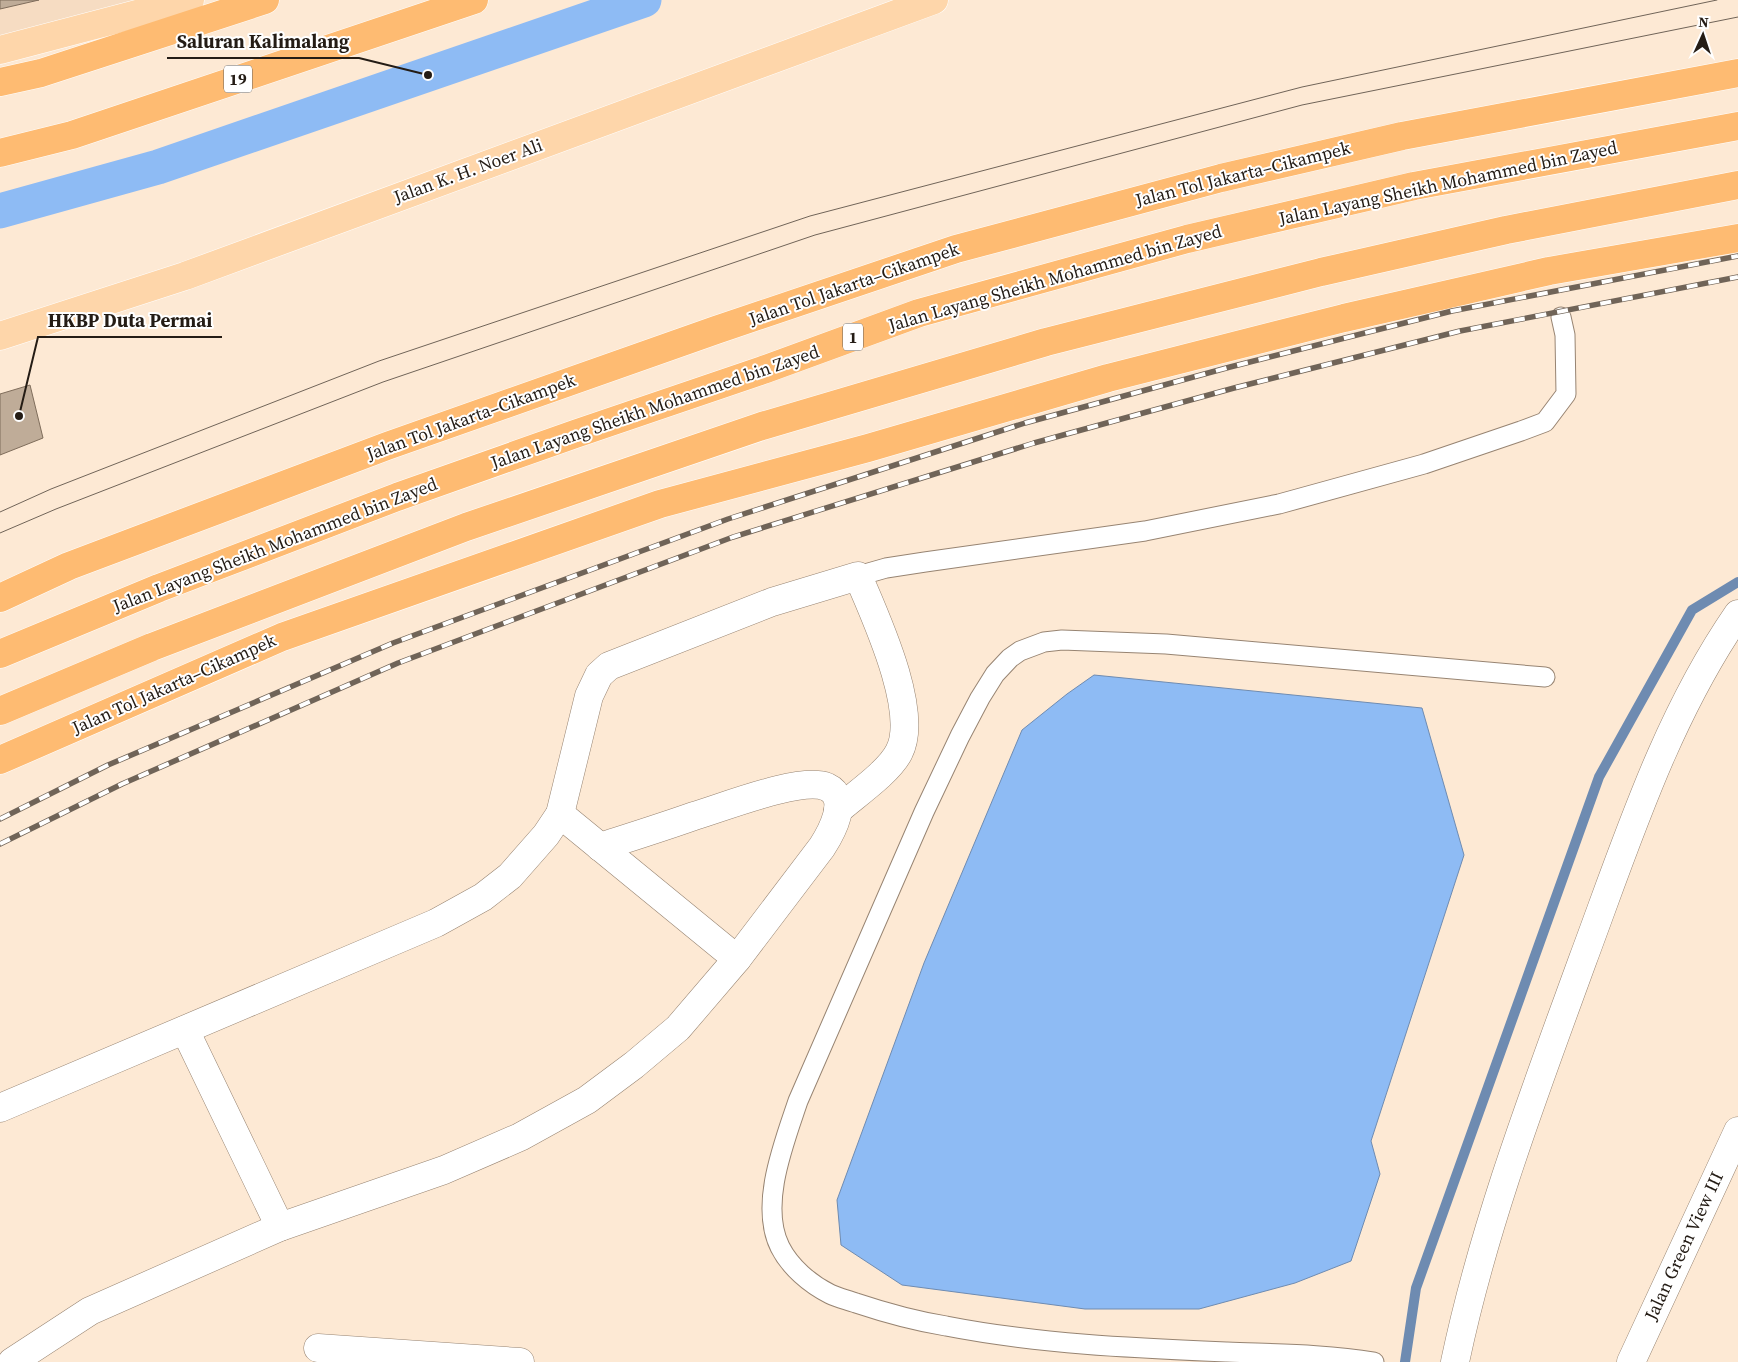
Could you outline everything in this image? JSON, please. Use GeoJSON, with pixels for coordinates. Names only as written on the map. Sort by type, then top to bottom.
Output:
{"type":"FeatureCollection","features":[{"type":"Feature","properties":{"kind":"highway"},"geometry":{"type":"LineString","coordinates":[[0,82],[40,74],[265,0]]}},
{"type":"Feature","properties":{"kind":"highway","name":"19"},"geometry":{"type":"LineString","coordinates":[[0,153],[72,135],[474,0]]}},
{"type":"Feature","properties":{"kind":"highway","name":"Jalan Tol Jakarta–Cikampek"},"geometry":{"type":"LineString","coordinates":[[0,598],[69,566],[388,446],[706,333],[956,249],[1221,178],[1402,136],[1738,73]]}},
{"type":"Feature","properties":{"kind":"highway","name":"Jalan Layang Sheikh Mohammed bin Zayed"},"geometry":{"type":"LineString","coordinates":[[0,654],[159,588],[397,497],[763,370],[919,313],[1187,239],[1414,186],[1738,126]]}},
{"type":"Feature","properties":{"kind":"highway"},"geometry":{"type":"LineString","coordinates":[[0,711],[152,647],[466,527],[772,423],[1046,342],[1322,272],[1506,230],[1699,191],[1738,185]]}},
{"type":"Feature","properties":{"kind":"highway","name":"Jalan Tol Jakarta–Cikampek"},"geometry":{"type":"LineString","coordinates":[[0,760],[282,637],[660,504],[868,448],[1108,378],[1344,318],[1550,271],[1738,238]]}},
{"type":"Feature","properties":{"kind":"main road"},"geometry":{"type":"LineString","coordinates":[[0,50],[190,0]]}},
{"type":"Feature","properties":{"kind":"main road","name":"Jalan K. H. Noer Ali"},"geometry":{"type":"LineString","coordinates":[[0,336],[185,276],[934,0]]}},
{"type":"Feature","properties":{"kind":"street"},"geometry":{"type":"LineString","coordinates":[[0,1108],[436,922],[483,897],[510,876],[546,834],[560,814],[589,696],[599,675],[609,666],[772,602],[858,576],[898,681],[903,703],[905,729],[902,746],[894,760],[838,810]]}},
{"type":"Feature","properties":{"kind":"street"},"geometry":{"type":"LineString","coordinates":[[1455,1362],[1466,1313],[1504,1186],[1553,1043],[1628,838],[1665,747],[1707,665],[1738,614]]}},
{"type":"Feature","properties":{"kind":"street"},"geometry":{"type":"LineString","coordinates":[[12,1362],[90,1312],[280,1227],[444,1170],[520,1137],[587,1100],[634,1065],[678,1028],[737,959],[831,833],[838,810],[837,798],[833,791],[826,786],[808,785],[774,791],[600,847]]}},
{"type":"Feature","properties":{"kind":"street"},"geometry":{"type":"LineString","coordinates":[[560,814],[737,959]]}},
{"type":"Feature","properties":{"kind":"street"},"geometry":{"type":"LineString","coordinates":[[185,1030],[280,1227]]}},
{"type":"Feature","properties":{"kind":"street","name":"Jalan Green View III"},"geometry":{"type":"LineString","coordinates":[[1631,1362],[1738,1131]]}},
{"type":"Feature","properties":{"kind":"street"},"geometry":{"type":"LineString","coordinates":[[318,1348],[520,1362]]}},
{"type":"Feature","properties":{"kind":"lane"},"geometry":{"type":"LineString","coordinates":[[858,576],[886,568],[1145,531],[1279,504],[1424,464],[1522,431],[1545,422],[1566,394],[1565,335],[1561,317]]}},
{"type":"Feature","properties":{"kind":"lane"},"geometry":{"type":"LineString","coordinates":[[1371,1361],[1142,1348],[1029,1339],[974,1332],[922,1322],[831,1294],[791,1265],[780,1246],[774,1228],[771,1206],[784,1143],[798,1101],[936,787],[980,698],[995,674],[1020,651],[1038,644],[1062,640],[1166,644],[1545,677]]}},
{"type":"Feature","properties":{"kind":"shaded area"},"geometry":{"type":"Polygon","coordinates":[[[0,0],[190,0],[0,50],[0,0]]]}},
{"type":"Feature","properties":{"kind":"water"},"geometry":{"type":"Polygon","coordinates":[[[1094,675],[1422,708],[1464,855],[1371,1141],[1380,1174],[1351,1261],[1295,1283],[1199,1309],[1085,1309],[902,1285],[841,1245],[837,1200],[924,963],[1022,730],[1094,675]]]}},
{"type":"Feature","properties":{"kind":"building"},"geometry":{"type":"Polygon","coordinates":[[[0,0],[39,0],[0,9],[0,0]]]}},
{"type":"Feature","properties":{"kind":"building"},"geometry":{"type":"Polygon","coordinates":[[[30,385],[43,438],[0,455],[0,394],[30,385]]]}},
{"type":"Feature","properties":{"kind":"waterway"},"geometry":{"type":"LineString","coordinates":[[0,211],[158,167],[644,0]]}},
{"type":"Feature","properties":{"kind":"waterway"},"geometry":{"type":"LineString","coordinates":[[1405,1362],[1416,1288],[1599,777],[1692,610],[1738,582]]}},
{"type":"Feature","properties":{"kind":"tram line"},"geometry":{"type":"LineString","coordinates":[[0,512],[51,489],[379,361],[810,216],[1302,87],[1717,0]]}},
{"type":"Feature","properties":{"kind":"tram line"},"geometry":{"type":"LineString","coordinates":[[0,533],[56,509],[383,382],[815,235],[1302,105],[1738,17]]}},
{"type":"Feature","properties":{"kind":"railway"},"geometry":{"type":"LineString","coordinates":[[0,819],[108,765],[393,643],[728,519],[1025,423],[1230,367],[1452,311],[1738,256]]}},
{"type":"Feature","properties":{"kind":"railway"},"geometry":{"type":"LineString","coordinates":[[0,844],[122,784],[398,663],[733,537],[1034,443],[1234,388],[1460,331],[1738,277]]}},
{"type":"Feature","properties":{"kind":"place","name":"Saluran Kalimalang"},"geometry":{"type":"Point","coordinates":[428,75]}},
{"type":"Feature","properties":{"kind":"place","name":"HKBP Duta Permai"},"geometry":{"type":"Point","coordinates":[19,416]}}]}
